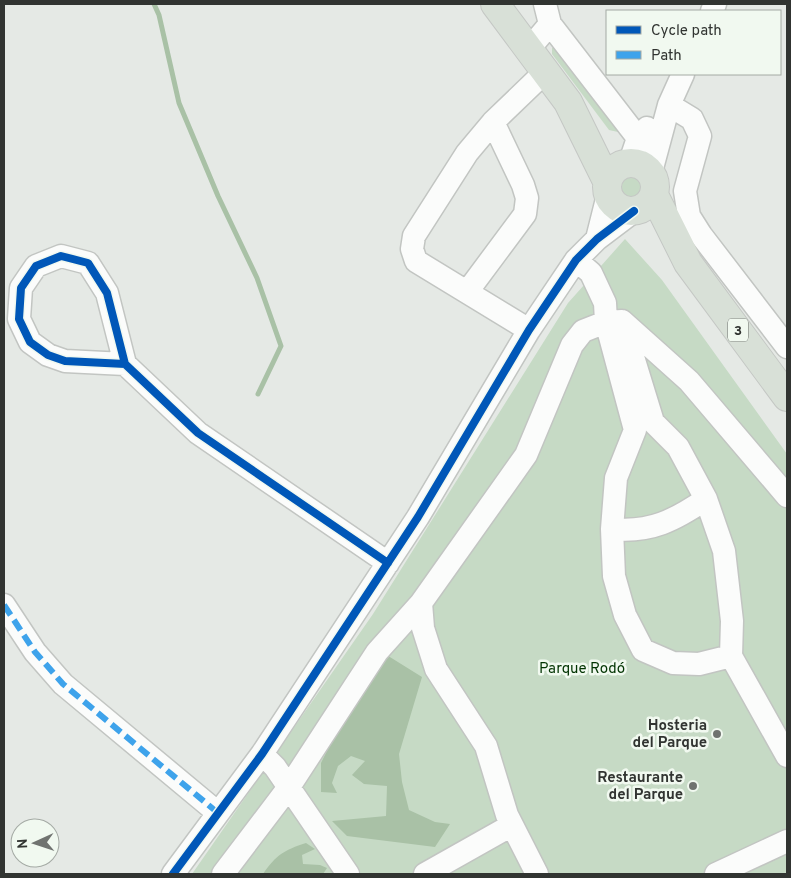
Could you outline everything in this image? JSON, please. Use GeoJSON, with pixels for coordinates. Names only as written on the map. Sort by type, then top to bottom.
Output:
{"type":"FeatureCollection","features":[{"type":"Feature","properties":{"kind":"highway","name":"3"},"geometry":{"type":"LineString","coordinates":[[495,4],[568,102],[608,188],[611,200],[619,208],[639,179]]}},
{"type":"Feature","properties":{"kind":"highway","name":"3"},"geometry":{"type":"LineString","coordinates":[[568,102],[587,117],[639,179],[688,264],[787,397]]}},
{"type":"Feature","properties":{"kind":"highway"},"geometry":{"type":"LineString","coordinates":[[608,188],[613,170],[620,165],[639,179]]}},
{"type":"Feature","properties":{"kind":"street"},"geometry":{"type":"LineString","coordinates":[[529,49],[548,14]]}},
{"type":"Feature","properties":{"kind":"street"},"geometry":{"type":"LineString","coordinates":[[548,14],[639,179]]}},
{"type":"Feature","properties":{"kind":"street"},"geometry":{"type":"LineString","coordinates":[[529,330],[416,261],[412,250],[414,236],[467,153],[493,122],[546,71]]}},
{"type":"Feature","properties":{"kind":"street"},"geometry":{"type":"LineString","coordinates":[[173,874],[262,754],[418,517],[529,330],[576,260],[597,239],[639,179],[683,75]]}},
{"type":"Feature","properties":{"kind":"street"},"geometry":{"type":"LineString","coordinates":[[639,179],[669,105]]}},
{"type":"Feature","properties":{"kind":"street"},"geometry":{"type":"LineString","coordinates":[[669,105],[692,118],[700,136],[685,191],[689,216],[701,235],[787,347]]}},
{"type":"Feature","properties":{"kind":"street"},"geometry":{"type":"LineString","coordinates":[[467,292],[525,214],[527,198],[523,184],[493,122]]}},
{"type":"Feature","properties":{"kind":"street"},"geometry":{"type":"LineString","coordinates":[[597,239],[608,188]]}},
{"type":"Feature","properties":{"kind":"street"},"geometry":{"type":"LineString","coordinates":[[125,364],[65,361],[48,355],[30,342],[19,318],[21,288],[36,266],[61,256],[88,263],[107,293],[125,364],[198,433],[388,562]]}},
{"type":"Feature","properties":{"kind":"street"},"geometry":{"type":"LineString","coordinates":[[576,260],[591,274],[611,316],[644,426],[678,447],[706,499],[724,550],[732,620],[732,656],[787,756]]}},
{"type":"Feature","properties":{"kind":"street"},"geometry":{"type":"LineString","coordinates":[[733,323],[756,306]]}},
{"type":"Feature","properties":{"kind":"street"},"geometry":{"type":"LineString","coordinates":[[611,316],[690,381],[787,496]]}},
{"type":"Feature","properties":{"kind":"street"},"geometry":{"type":"LineString","coordinates":[[223,874],[288,787],[377,652],[421,603],[526,455],[572,345],[583,331],[611,316]]}},
{"type":"Feature","properties":{"kind":"street"},"geometry":{"type":"LineString","coordinates":[[644,426],[616,478],[612,529],[614,576],[625,615],[643,650],[673,663],[700,664],[732,656]]}},
{"type":"Feature","properties":{"kind":"street"},"geometry":{"type":"LineString","coordinates":[[612,529],[639,530],[656,526],[682,515],[706,499]]}},
{"type":"Feature","properties":{"kind":"street"},"geometry":{"type":"LineString","coordinates":[[421,603],[423,628],[436,669],[486,746],[507,816],[537,874]]}},
{"type":"Feature","properties":{"kind":"street"},"geometry":{"type":"LineString","coordinates":[[4,606],[35,652],[63,684],[218,813]]}},
{"type":"Feature","properties":{"kind":"street"},"geometry":{"type":"LineString","coordinates":[[262,754],[275,767],[348,874]]}},
{"type":"Feature","properties":{"kind":"street"},"geometry":{"type":"LineString","coordinates":[[425,874],[512,825]]}},
{"type":"Feature","properties":{"kind":"street"},"geometry":{"type":"LineString","coordinates":[[717,874],[787,841]]}},
{"type":"Feature","properties":{"kind":"green space"},"geometry":{"type":"Polygon","coordinates":[[[557,47],[617,123],[618,132],[609,130],[552,54],[552,48],[557,47]]]}},
{"type":"Feature","properties":{"kind":"green space"},"geometry":{"type":"Polygon","coordinates":[[[625,174],[635,174],[642,181],[642,191],[635,198],[625,198],[618,191],[618,181],[625,174]]]}},
{"type":"Feature","properties":{"kind":"green space","name":"Parque Rodó"},"geometry":{"type":"Polygon","coordinates":[[[625,239],[662,280],[787,454],[787,874],[192,874],[373,614],[568,303],[625,239]]]}},
{"type":"Feature","properties":{"kind":"shaded area"},"geometry":{"type":"Polygon","coordinates":[[[377,649],[422,677],[399,754],[402,782],[409,810],[435,822],[450,824],[435,847],[347,836],[332,821],[386,816],[387,786],[364,784],[352,775],[365,761],[351,756],[338,766],[332,783],[337,793],[321,792],[321,763],[377,649]]]}},
{"type":"Feature","properties":{"kind":"shaded area"},"geometry":{"type":"Polygon","coordinates":[[[306,843],[315,849],[302,855],[303,864],[320,865],[327,868],[323,874],[263,874],[281,854],[306,843]]]}},
{"type":"Feature","properties":{"kind":"waterway"},"geometry":{"type":"LineString","coordinates":[[154,4],[159,15],[179,103],[218,196],[257,278],[281,346],[258,394]]}},
{"type":"Feature","properties":{"kind":"marked path"},"geometry":{"type":"LineString","coordinates":[[4,605],[35,652],[63,684],[218,813]]}},
{"type":"Feature","properties":{"kind":"cycle path"},"geometry":{"type":"LineString","coordinates":[[173,874],[262,754],[418,517],[529,330],[576,260],[597,239],[634,211]]}},
{"type":"Feature","properties":{"kind":"cycle path"},"geometry":{"type":"LineString","coordinates":[[125,364],[65,361],[48,355],[30,342],[19,319],[21,288],[36,266],[61,256],[88,263],[107,293],[125,364],[198,433],[388,563]]}},
{"type":"Feature","properties":{"kind":"place","name":"Hosteria del Parque"},"geometry":{"type":"Point","coordinates":[717,734]}},
{"type":"Feature","properties":{"kind":"place","name":"Restaurante del Parque"},"geometry":{"type":"Point","coordinates":[693,786]}}]}
